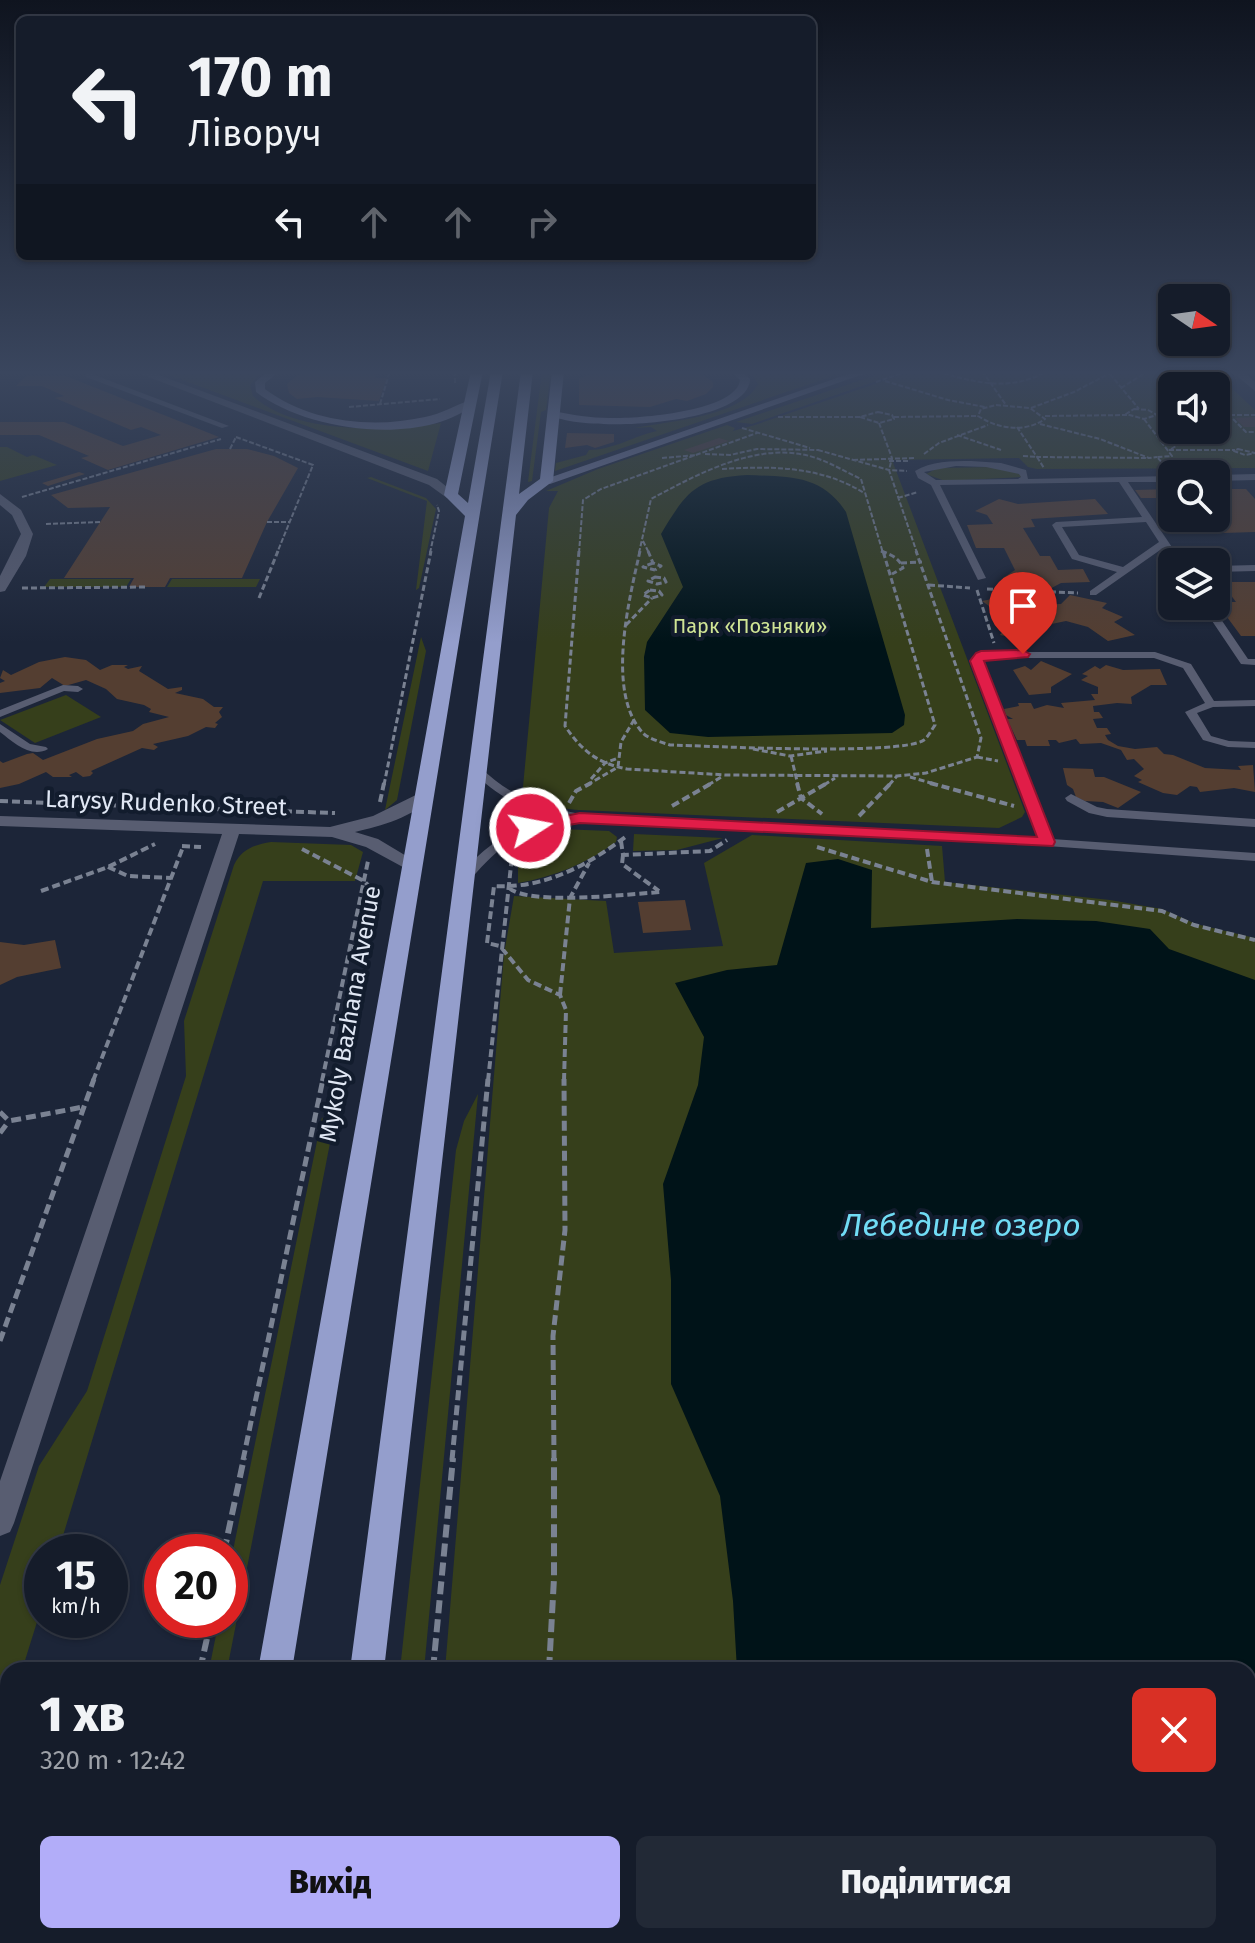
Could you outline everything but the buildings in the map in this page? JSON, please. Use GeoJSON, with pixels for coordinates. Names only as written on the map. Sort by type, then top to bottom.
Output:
{"type":"FeatureCollection","features":[{"type":"Feature","properties":{"kind":"highway"},"geometry":{"type":"LineString","coordinates":[[458,462],[451,495],[473,516]]}},
{"type":"Feature","properties":{"kind":"highway","name":"Mykoly Bazhana Avenue"},"geometry":{"type":"LineString","coordinates":[[276,1662],[482,462]]}},
{"type":"Feature","properties":{"kind":"highway"},"geometry":{"type":"LineString","coordinates":[[368,1662],[516,462]]}},
{"type":"Feature","properties":{"kind":"highway"},"geometry":{"type":"LineString","coordinates":[[509,515],[523,497],[546,481],[548,462]]}},
{"type":"Feature","properties":{"kind":"main road"},"geometry":{"type":"LineString","coordinates":[[546,481],[602,462]]}},
{"type":"Feature","properties":{"kind":"street"},"geometry":{"type":"LineString","coordinates":[[379,462],[433,482],[451,495]]}},
{"type":"Feature","properties":{"kind":"street"},"geometry":{"type":"LineString","coordinates":[[0,588],[19,556],[27,534],[21,518],[2,500]]}},
{"type":"Feature","properties":{"kind":"street","name":"Larysy Rudenko Street"},"geometry":{"type":"LineString","coordinates":[[0,821],[230,839],[357,828],[392,817],[424,796]]}},
{"type":"Feature","properties":{"kind":"street","name":"Larysy Rudenko Street"},"geometry":{"type":"LineString","coordinates":[[330,832],[372,843],[412,867]]}},
{"type":"Feature","properties":{"kind":"street"},"geometry":{"type":"LineString","coordinates":[[0,1523],[230,839]]}},
{"type":"Feature","properties":{"kind":"lane"},"geometry":{"type":"LineString","coordinates":[[1020,482],[1025,477],[1023,472],[1001,465],[936,465],[919,471],[921,476],[935,483],[1020,482],[1122,480],[1158,477]]}},
{"type":"Feature","properties":{"kind":"lane"},"geometry":{"type":"LineString","coordinates":[[1230,478],[1255,477]]}},
{"type":"Feature","properties":{"kind":"lane"},"geometry":{"type":"LineString","coordinates":[[1122,480],[1167,548]]}},
{"type":"Feature","properties":{"kind":"lane"},"geometry":{"type":"LineString","coordinates":[[935,483],[981,578]]}},
{"type":"Feature","properties":{"kind":"lane"},"geometry":{"type":"LineString","coordinates":[[1125,571],[1075,557],[1056,525],[1148,519]]}},
{"type":"Feature","properties":{"kind":"lane"},"geometry":{"type":"LineString","coordinates":[[1093,593],[1164,543]]}},
{"type":"Feature","properties":{"kind":"lane"},"geometry":{"type":"LineString","coordinates":[[1230,569],[1255,568]]}},
{"type":"Feature","properties":{"kind":"lane"},"geometry":{"type":"LineString","coordinates":[[1216,620],[1245,662],[1255,662]]}},
{"type":"Feature","properties":{"kind":"lane"},"geometry":{"type":"LineString","coordinates":[[1047,842],[977,661],[981,655],[1155,655],[1187,666],[1211,704]]}},
{"type":"Feature","properties":{"kind":"lane"},"geometry":{"type":"LineString","coordinates":[[0,714],[63,688],[78,689]]}},
{"type":"Feature","properties":{"kind":"lane"},"geometry":{"type":"LineString","coordinates":[[1255,703],[1211,704],[1191,712],[1207,738],[1228,744],[1255,745]]}},
{"type":"Feature","properties":{"kind":"lane"},"geometry":{"type":"LineString","coordinates":[[0,727],[27,747],[42,749]]}},
{"type":"Feature","properties":{"kind":"lane"},"geometry":{"type":"LineString","coordinates":[[476,769],[497,790],[513,800],[580,818],[1047,842],[1255,857]]}},
{"type":"Feature","properties":{"kind":"lane"},"geometry":{"type":"LineString","coordinates":[[1071,798],[1093,810],[1107,813],[1255,823]]}},
{"type":"Feature","properties":{"kind":"lane"},"geometry":{"type":"LineString","coordinates":[[466,876],[490,849],[511,834],[580,818]]}},
{"type":"Feature","properties":{"kind":"path"},"geometry":{"type":"LineString","coordinates":[[2,500],[145,462]]}},
{"type":"Feature","properties":{"kind":"path"},"geometry":{"type":"LineString","coordinates":[[259,598],[313,465],[304,462]]}},
{"type":"Feature","properties":{"kind":"path"},"geometry":{"type":"LineString","coordinates":[[681,462],[601,489],[583,500],[565,726],[579,747],[618,767],[726,775],[908,776],[957,765],[977,757],[981,738],[889,470],[891,462]]}},
{"type":"Feature","properties":{"kind":"path"},"geometry":{"type":"LineString","coordinates":[[739,462],[671,487],[651,499],[626,625],[623,674],[629,712],[634,720],[644,735],[655,741],[833,749],[902,746],[924,740],[935,725],[861,479],[825,462]]}},
{"type":"Feature","properties":{"kind":"path"},"geometry":{"type":"LineString","coordinates":[[859,462],[889,470],[919,471]]}},
{"type":"Feature","properties":{"kind":"path"},"geometry":{"type":"LineString","coordinates":[[719,469],[763,468],[824,474],[849,481],[866,495]]}},
{"type":"Feature","properties":{"kind":"path"},"geometry":{"type":"LineString","coordinates":[[99,469],[107,473]]}},
{"type":"Feature","properties":{"kind":"path"},"geometry":{"type":"LineString","coordinates":[[377,814],[439,511],[435,502]]}},
{"type":"Feature","properties":{"kind":"path"},"geometry":{"type":"LineString","coordinates":[[46,524],[101,522]]}},
{"type":"Feature","properties":{"kind":"path"},"geometry":{"type":"LineString","coordinates":[[267,522],[290,522]]}},
{"type":"Feature","properties":{"kind":"path"},"geometry":{"type":"LineString","coordinates":[[641,539],[653,563]]}},
{"type":"Feature","properties":{"kind":"path"},"geometry":{"type":"LineString","coordinates":[[881,551],[898,558],[901,563],[903,568],[891,575]]}},
{"type":"Feature","properties":{"kind":"path"},"geometry":{"type":"LineString","coordinates":[[901,563],[922,562]]}},
{"type":"Feature","properties":{"kind":"path"},"geometry":{"type":"LineString","coordinates":[[653,563],[661,566],[655,570],[643,567],[653,563]]}},
{"type":"Feature","properties":{"kind":"path"},"geometry":{"type":"LineString","coordinates":[[655,570],[658,577]]}},
{"type":"Feature","properties":{"kind":"path"},"geometry":{"type":"LineString","coordinates":[[658,577],[666,580],[660,584],[648,581],[658,577]]}},
{"type":"Feature","properties":{"kind":"path"},"geometry":{"type":"LineString","coordinates":[[626,625],[652,598],[662,595],[660,584]]}},
{"type":"Feature","properties":{"kind":"path"},"geometry":{"type":"LineString","coordinates":[[22,588],[147,587]]}},
{"type":"Feature","properties":{"kind":"path"},"geometry":{"type":"LineString","coordinates":[[958,587],[961,597]]}},
{"type":"Feature","properties":{"kind":"path"},"geometry":{"type":"LineString","coordinates":[[976,588],[997,654]]}},
{"type":"Feature","properties":{"kind":"path"},"geometry":{"type":"LineString","coordinates":[[652,598],[643,594],[659,591]]}},
{"type":"Feature","properties":{"kind":"path"},"geometry":{"type":"LineString","coordinates":[[1044,592],[1093,593]]}},
{"type":"Feature","properties":{"kind":"path"},"geometry":{"type":"LineString","coordinates":[[618,767],[626,727],[634,720]]}},
{"type":"Feature","properties":{"kind":"path"},"geometry":{"type":"LineString","coordinates":[[745,747],[775,756],[808,756],[833,749]]}},
{"type":"Feature","properties":{"kind":"path"},"geometry":{"type":"LineString","coordinates":[[791,756],[801,798],[844,831],[897,776]]}},
{"type":"Feature","properties":{"kind":"path"},"geometry":{"type":"LineString","coordinates":[[590,781],[605,763],[618,758]]}},
{"type":"Feature","properties":{"kind":"path"},"geometry":{"type":"LineString","coordinates":[[561,815],[576,791],[618,767]]}},
{"type":"Feature","properties":{"kind":"path"},"geometry":{"type":"LineString","coordinates":[[560,995],[528,980],[500,946],[487,943],[494,886],[509,888],[547,880],[590,861],[645,822],[726,775]]}},
{"type":"Feature","properties":{"kind":"path"},"geometry":{"type":"LineString","coordinates":[[908,776],[1036,813]]}},
{"type":"Feature","properties":{"kind":"path"},"geometry":{"type":"LineString","coordinates":[[0,801],[346,813]]}},
{"type":"Feature","properties":{"kind":"path"},"geometry":{"type":"LineString","coordinates":[[925,836],[932,882]]}},
{"type":"Feature","properties":{"kind":"path"},"geometry":{"type":"LineString","coordinates":[[0,1341],[83,1107],[183,847],[230,839]]}},
{"type":"Feature","properties":{"kind":"path"},"geometry":{"type":"LineString","coordinates":[[434,1662],[500,946],[513,842]]}},
{"type":"Feature","properties":{"kind":"path"},"geometry":{"type":"LineString","coordinates":[[41,891],[108,867],[155,844]]}},
{"type":"Feature","properties":{"kind":"path"},"geometry":{"type":"LineString","coordinates":[[809,844],[932,882],[1162,911],[1194,925],[1255,940]]}},
{"type":"Feature","properties":{"kind":"path"},"geometry":{"type":"LineString","coordinates":[[302,849],[364,881],[373,890],[369,910]]}},
{"type":"Feature","properties":{"kind":"path"},"geometry":{"type":"LineString","coordinates":[[509,888],[516,894],[570,898],[660,892],[622,864],[623,855]]}},
{"type":"Feature","properties":{"kind":"path"},"geometry":{"type":"LineString","coordinates":[[549,1662],[554,1578],[553,1336],[565,1230],[563,1104],[566,1010],[560,995],[570,898],[590,861]]}},
{"type":"Feature","properties":{"kind":"path"},"geometry":{"type":"LineString","coordinates":[[108,867],[128,876],[171,878]]}},
{"type":"Feature","properties":{"kind":"path"},"geometry":{"type":"LineString","coordinates":[[228,1534],[364,881]]}},
{"type":"Feature","properties":{"kind":"path"},"geometry":{"type":"LineString","coordinates":[[351,947],[360,947],[367,919]]}},
{"type":"Feature","properties":{"kind":"path"},"geometry":{"type":"LineString","coordinates":[[0,1133],[9,1121],[83,1107]]}},
{"type":"Feature","properties":{"kind":"path"},"geometry":{"type":"LineString","coordinates":[[0,1112],[9,1121]]}},
{"type":"Feature","properties":{"kind":"path"},"geometry":{"type":"LineString","coordinates":[[202,1662],[207,1638]]}},
{"type":"Feature","properties":{"kind":"green space"},"geometry":{"type":"Polygon","coordinates":[[[0,462],[49,462],[57,465],[0,481],[0,462]]]}},
{"type":"Feature","properties":{"kind":"green space"},"geometry":{"type":"Polygon","coordinates":[[[403,462],[431,462],[428,471],[403,462]]]}},
{"type":"Feature","properties":{"kind":"green space"},"geometry":{"type":"Polygon","coordinates":[[[531,462],[535,462],[532,481],[528,482],[531,462]]]}},
{"type":"Feature","properties":{"kind":"green space"},"geometry":{"type":"Polygon","coordinates":[[[561,462],[582,462],[555,471],[556,463],[561,462]]]}},
{"type":"Feature","properties":{"kind":"green space","name":"Парк «Позняки»"},"geometry":{"type":"Polygon","coordinates":[[[619,462],[893,462],[1025,812],[1022,817],[999,828],[579,810],[547,805],[533,799],[523,787],[549,508],[558,491],[546,491],[619,462]]]}},
{"type":"Feature","properties":{"kind":"green space","name":"Парк «Позняки»"},"geometry":{"type":"Polygon","coordinates":[[[1023,462],[1158,462],[1158,468],[1037,469],[1023,462]]]}},
{"type":"Feature","properties":{"kind":"green space","name":"Парк «Позняки»"},"geometry":{"type":"Polygon","coordinates":[[[1230,462],[1255,462],[1255,468],[1230,468],[1230,462]]]}},
{"type":"Feature","properties":{"kind":"green space"},"geometry":{"type":"Polygon","coordinates":[[[996,467],[1020,474],[1021,477],[945,481],[926,474],[938,468],[996,467]]]}},
{"type":"Feature","properties":{"kind":"green space"},"geometry":{"type":"Polygon","coordinates":[[[367,478],[426,498],[436,509],[419,588],[416,590],[427,501],[367,478]]]}},
{"type":"Feature","properties":{"kind":"green space"},"geometry":{"type":"Polygon","coordinates":[[[50,579],[131,579],[126,587],[44,587],[50,579]]]}},
{"type":"Feature","properties":{"kind":"green space"},"geometry":{"type":"Polygon","coordinates":[[[172,579],[260,579],[256,587],[167,587],[172,579]]]}},
{"type":"Feature","properties":{"kind":"green space"},"geometry":{"type":"Polygon","coordinates":[[[421,637],[426,651],[397,800],[385,810],[421,637]]]}},
{"type":"Feature","properties":{"kind":"green space"},"geometry":{"type":"Polygon","coordinates":[[[66,695],[101,717],[35,743],[0,720],[66,695]]]}},
{"type":"Feature","properties":{"kind":"green space"},"geometry":{"type":"Polygon","coordinates":[[[560,829],[609,831],[617,837],[616,842],[582,863],[518,883],[518,843],[528,836],[560,829]]]}},
{"type":"Feature","properties":{"kind":"green space"},"geometry":{"type":"Polygon","coordinates":[[[634,834],[723,838],[677,850],[633,851],[634,834]]]}},
{"type":"Feature","properties":{"kind":"green space","name":"Лебедине озеро"},"geometry":{"type":"Polygon","coordinates":[[[752,835],[942,846],[945,882],[1110,900],[1162,909],[1196,924],[1255,938],[1255,1662],[446,1662],[504,954],[514,896],[606,901],[614,953],[723,946],[704,863],[752,835]]]}},
{"type":"Feature","properties":{"kind":"green space"},"geometry":{"type":"Polygon","coordinates":[[[271,842],[351,845],[363,852],[355,881],[263,881],[63,1534],[24,1534],[24,1638],[32,1638],[24,1662],[0,1662],[0,1585],[39,1466],[87,1391],[186,1076],[184,1021],[234,865],[249,849],[271,842]]]}},
{"type":"Feature","properties":{"kind":"green space"},"geometry":{"type":"Polygon","coordinates":[[[478,1094],[425,1662],[401,1662],[456,1150],[464,1121],[478,1094]]]}},
{"type":"Feature","properties":{"kind":"green space"},"geometry":{"type":"Polygon","coordinates":[[[322,1117],[331,1138],[248,1563],[248,1534],[236,1534],[322,1117]]]}},
{"type":"Feature","properties":{"kind":"green space"},"geometry":{"type":"Polygon","coordinates":[[[215,1638],[233,1638],[229,1662],[211,1662],[215,1638]]]}},
{"type":"Feature","properties":{"kind":"water"},"geometry":{"type":"Polygon","coordinates":[[[747,475],[790,478],[815,484],[826,490],[846,512],[905,715],[904,725],[892,733],[708,737],[670,733],[645,710],[644,657],[647,642],[683,587],[661,534],[678,507],[694,490],[716,480],[747,475]]]}},
{"type":"Feature","properties":{"kind":"water","name":"Лебедине озеро"},"geometry":{"type":"Polygon","coordinates":[[[838,859],[872,870],[871,928],[1017,919],[1096,921],[1150,929],[1169,949],[1255,980],[1255,1662],[737,1662],[733,1601],[720,1496],[671,1384],[671,1280],[663,1184],[698,1085],[704,1037],[675,983],[727,970],[777,965],[806,863],[838,859]]]}},
{"type":"Feature","properties":{"kind":"route"},"geometry":{"type":"LineString","coordinates":[[530,828],[580,818],[1047,842],[977,661],[981,655],[1023,654]]}}]}
